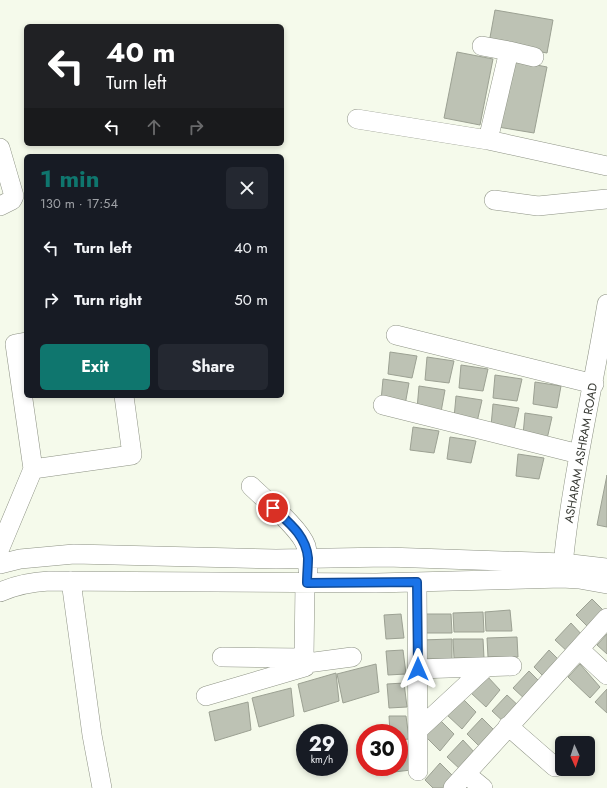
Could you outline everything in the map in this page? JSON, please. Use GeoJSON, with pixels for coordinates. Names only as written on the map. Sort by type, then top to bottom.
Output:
{"type":"FeatureCollection","features":[{"type":"Feature","properties":{"kind":"street"},"geometry":{"type":"LineString","coordinates":[[482,46],[534,57]]}},
{"type":"Feature","properties":{"kind":"street"},"geometry":{"type":"LineString","coordinates":[[488,140],[509,52]]}},
{"type":"Feature","properties":{"kind":"street"},"geometry":{"type":"LineString","coordinates":[[357,119],[488,140],[607,166]]}},
{"type":"Feature","properties":{"kind":"street"},"geometry":{"type":"LineString","coordinates":[[0,206],[12,200],[14,196],[1,152]]}},
{"type":"Feature","properties":{"kind":"street"},"geometry":{"type":"LineString","coordinates":[[494,200],[538,206],[607,199]]}},
{"type":"Feature","properties":{"kind":"street","name":"ASHARAM ASHRAM ROAD"},"geometry":{"type":"LineString","coordinates":[[562,571],[579,454],[605,333],[607,304]]}},
{"type":"Feature","properties":{"kind":"street"},"geometry":{"type":"LineString","coordinates":[[396,335],[594,384]]}},
{"type":"Feature","properties":{"kind":"street"},"geometry":{"type":"LineString","coordinates":[[0,548],[33,469],[15,344],[24,342]]}},
{"type":"Feature","properties":{"kind":"street"},"geometry":{"type":"LineString","coordinates":[[33,469],[132,455],[124,398]]}},
{"type":"Feature","properties":{"kind":"street"},"geometry":{"type":"LineString","coordinates":[[383,405],[579,454]]}},
{"type":"Feature","properties":{"kind":"street"},"geometry":{"type":"LineString","coordinates":[[206,696],[305,667],[306,583],[308,558],[306,547],[302,538],[295,529],[251,486]]}},
{"type":"Feature","properties":{"kind":"street"},"geometry":{"type":"LineString","coordinates":[[0,564],[20,559],[74,554],[269,559],[387,557],[562,571],[579,579],[607,584]]}},
{"type":"Feature","properties":{"kind":"street"},"geometry":{"type":"LineString","coordinates":[[0,592],[13,586],[49,580],[306,583],[417,582],[607,568]]}},
{"type":"Feature","properties":{"kind":"street"},"geometry":{"type":"LineString","coordinates":[[71,581],[92,735],[102,788]]}},
{"type":"Feature","properties":{"kind":"street"},"geometry":{"type":"LineString","coordinates":[[417,582],[418,771]]}},
{"type":"Feature","properties":{"kind":"street"},"geometry":{"type":"LineString","coordinates":[[453,788],[607,618]]}},
{"type":"Feature","properties":{"kind":"street"},"geometry":{"type":"LineString","coordinates":[[579,649],[607,675]]}},
{"type":"Feature","properties":{"kind":"street"},"geometry":{"type":"LineString","coordinates":[[222,657],[306,661],[352,657]]}},
{"type":"Feature","properties":{"kind":"street"},"geometry":{"type":"LineString","coordinates":[[418,669],[512,666]]}},
{"type":"Feature","properties":{"kind":"street"},"geometry":{"type":"LineString","coordinates":[[418,730],[486,667]]}},
{"type":"Feature","properties":{"kind":"street"},"geometry":{"type":"LineString","coordinates":[[508,726],[554,767]]}},
{"type":"Feature","properties":{"kind":"street"},"geometry":{"type":"LineString","coordinates":[[466,774],[483,788]]}},
{"type":"Feature","properties":{"kind":"building"},"geometry":{"type":"Polygon","coordinates":[[[495,10],[553,20],[547,53],[489,43],[495,10]]]}},
{"type":"Feature","properties":{"kind":"building"},"geometry":{"type":"Polygon","coordinates":[[[457,52],[493,59],[480,125],[444,118],[457,52]]]}},
{"type":"Feature","properties":{"kind":"building"},"geometry":{"type":"Polygon","coordinates":[[[511,60],[547,67],[534,133],[498,127],[511,60]]]}},
{"type":"Feature","properties":{"kind":"building"},"geometry":{"type":"Polygon","coordinates":[[[390,352],[417,356],[412,378],[388,374],[390,352]]]}},
{"type":"Feature","properties":{"kind":"building"},"geometry":{"type":"Polygon","coordinates":[[[427,357],[454,361],[449,383],[425,380],[427,357]]]}},
{"type":"Feature","properties":{"kind":"building"},"geometry":{"type":"Polygon","coordinates":[[[461,365],[488,369],[483,391],[459,388],[461,365]]]}},
{"type":"Feature","properties":{"kind":"building"},"geometry":{"type":"Polygon","coordinates":[[[495,375],[522,379],[517,401],[493,398],[495,375]]]}},
{"type":"Feature","properties":{"kind":"building"},"geometry":{"type":"Polygon","coordinates":[[[383,379],[409,383],[405,405],[381,401],[383,379]]]}},
{"type":"Feature","properties":{"kind":"building"},"geometry":{"type":"Polygon","coordinates":[[[535,382],[561,386],[557,408],[533,404],[535,382]]]}},
{"type":"Feature","properties":{"kind":"building"},"geometry":{"type":"Polygon","coordinates":[[[419,386],[445,390],[441,412],[417,409],[419,386]]]}},
{"type":"Feature","properties":{"kind":"building"},"geometry":{"type":"Polygon","coordinates":[[[456,396],[482,400],[477,422],[454,418],[456,396]]]}},
{"type":"Feature","properties":{"kind":"building"},"geometry":{"type":"Polygon","coordinates":[[[493,404],[519,408],[514,430],[491,426],[493,404]]]}},
{"type":"Feature","properties":{"kind":"building"},"geometry":{"type":"Polygon","coordinates":[[[525,413],[552,417],[547,439],[523,435],[525,413]]]}},
{"type":"Feature","properties":{"kind":"building"},"geometry":{"type":"Polygon","coordinates":[[[413,427],[439,431],[434,453],[410,450],[413,427]]]}},
{"type":"Feature","properties":{"kind":"building"},"geometry":{"type":"Polygon","coordinates":[[[450,437],[476,441],[471,463],[447,459],[450,437]]]}},
{"type":"Feature","properties":{"kind":"building"},"geometry":{"type":"Polygon","coordinates":[[[518,454],[544,458],[539,479],[516,476],[518,454]]]}},
{"type":"Feature","properties":{"kind":"building"},"geometry":{"type":"Polygon","coordinates":[[[607,475],[607,527],[597,525],[607,475]]]}},
{"type":"Feature","properties":{"kind":"building"},"geometry":{"type":"Polygon","coordinates":[[[592,599],[606,613],[591,630],[576,615],[592,599]]]}},
{"type":"Feature","properties":{"kind":"building"},"geometry":{"type":"Polygon","coordinates":[[[510,610],[512,631],[486,631],[485,612],[510,610]]]}},
{"type":"Feature","properties":{"kind":"building"},"geometry":{"type":"Polygon","coordinates":[[[483,612],[484,632],[454,632],[453,613],[483,612]]]}},
{"type":"Feature","properties":{"kind":"building"},"geometry":{"type":"Polygon","coordinates":[[[401,614],[404,638],[386,639],[384,615],[401,614]]]}},
{"type":"Feature","properties":{"kind":"building"},"geometry":{"type":"Polygon","coordinates":[[[421,614],[451,614],[452,633],[422,633],[421,614]]]}},
{"type":"Feature","properties":{"kind":"building"},"geometry":{"type":"Polygon","coordinates":[[[571,623],[584,637],[570,654],[555,640],[571,623]]]}},
{"type":"Feature","properties":{"kind":"building"},"geometry":{"type":"Polygon","coordinates":[[[607,634],[607,654],[597,645],[607,634]]]}},
{"type":"Feature","properties":{"kind":"building"},"geometry":{"type":"Polygon","coordinates":[[[517,637],[518,657],[488,657],[487,638],[517,637]]]}},
{"type":"Feature","properties":{"kind":"building"},"geometry":{"type":"Polygon","coordinates":[[[452,639],[452,659],[423,659],[421,640],[452,639]]]}},
{"type":"Feature","properties":{"kind":"building"},"geometry":{"type":"Polygon","coordinates":[[[453,639],[483,639],[484,658],[454,658],[453,639]]]}},
{"type":"Feature","properties":{"kind":"building"},"geometry":{"type":"Polygon","coordinates":[[[403,650],[406,674],[388,675],[386,651],[403,650]]]}},
{"type":"Feature","properties":{"kind":"building"},"geometry":{"type":"Polygon","coordinates":[[[549,650],[563,664],[548,681],[534,667],[549,650]]]}},
{"type":"Feature","properties":{"kind":"building"},"geometry":{"type":"Polygon","coordinates":[[[376,664],[379,692],[343,703],[337,674],[376,664]]]}},
{"type":"Feature","properties":{"kind":"building"},"geometry":{"type":"Polygon","coordinates":[[[580,664],[600,687],[590,698],[568,677],[580,664]]]}},
{"type":"Feature","properties":{"kind":"building"},"geometry":{"type":"Polygon","coordinates":[[[529,671],[543,685],[528,702],[513,688],[529,671]]]}},
{"type":"Feature","properties":{"kind":"building"},"geometry":{"type":"Polygon","coordinates":[[[336,673],[339,701],[304,712],[298,684],[336,673]]]}},
{"type":"Feature","properties":{"kind":"building"},"geometry":{"type":"Polygon","coordinates":[[[487,676],[500,690],[486,707],[471,693],[487,676]]]}},
{"type":"Feature","properties":{"kind":"building"},"geometry":{"type":"Polygon","coordinates":[[[404,683],[407,707],[389,708],[387,684],[404,683]]]}},
{"type":"Feature","properties":{"kind":"building"},"geometry":{"type":"Polygon","coordinates":[[[291,688],[294,716],[259,727],[252,698],[291,688]]]}},
{"type":"Feature","properties":{"kind":"building"},"geometry":{"type":"Polygon","coordinates":[[[607,689],[607,713],[595,702],[607,689]]]}},
{"type":"Feature","properties":{"kind":"building"},"geometry":{"type":"Polygon","coordinates":[[[507,695],[521,708],[507,725],[492,711],[507,695]]]}},
{"type":"Feature","properties":{"kind":"building"},"geometry":{"type":"Polygon","coordinates":[[[462,698],[476,712],[462,729],[447,715],[462,698]]]}},
{"type":"Feature","properties":{"kind":"building"},"geometry":{"type":"Polygon","coordinates":[[[248,702],[251,730],[215,741],[209,712],[248,702]]]}},
{"type":"Feature","properties":{"kind":"building"},"geometry":{"type":"Polygon","coordinates":[[[389,716],[406,716],[407,724],[389,724],[389,716]]]}},
{"type":"Feature","properties":{"kind":"building"},"geometry":{"type":"Polygon","coordinates":[[[482,718],[496,732],[482,749],[467,734],[482,718]]]}},
{"type":"Feature","properties":{"kind":"building"},"geometry":{"type":"Polygon","coordinates":[[[440,720],[454,734],[440,751],[425,736],[440,720]]]}},
{"type":"Feature","properties":{"kind":"building"},"geometry":{"type":"Polygon","coordinates":[[[463,740],[476,754],[462,771],[447,757],[463,740]]]}},
{"type":"Feature","properties":{"kind":"building"},"geometry":{"type":"Polygon","coordinates":[[[408,747],[411,770],[408,770],[408,747]]]}},
{"type":"Feature","properties":{"kind":"building"},"geometry":{"type":"Polygon","coordinates":[[[440,763],[454,777],[444,788],[433,788],[425,780],[440,763]]]}},
{"type":"Feature","properties":{"kind":"route"},"geometry":{"type":"LineString","coordinates":[[273,508],[295,529],[302,538],[306,547],[308,558],[307,583],[417,582],[418,669]]}}]}
